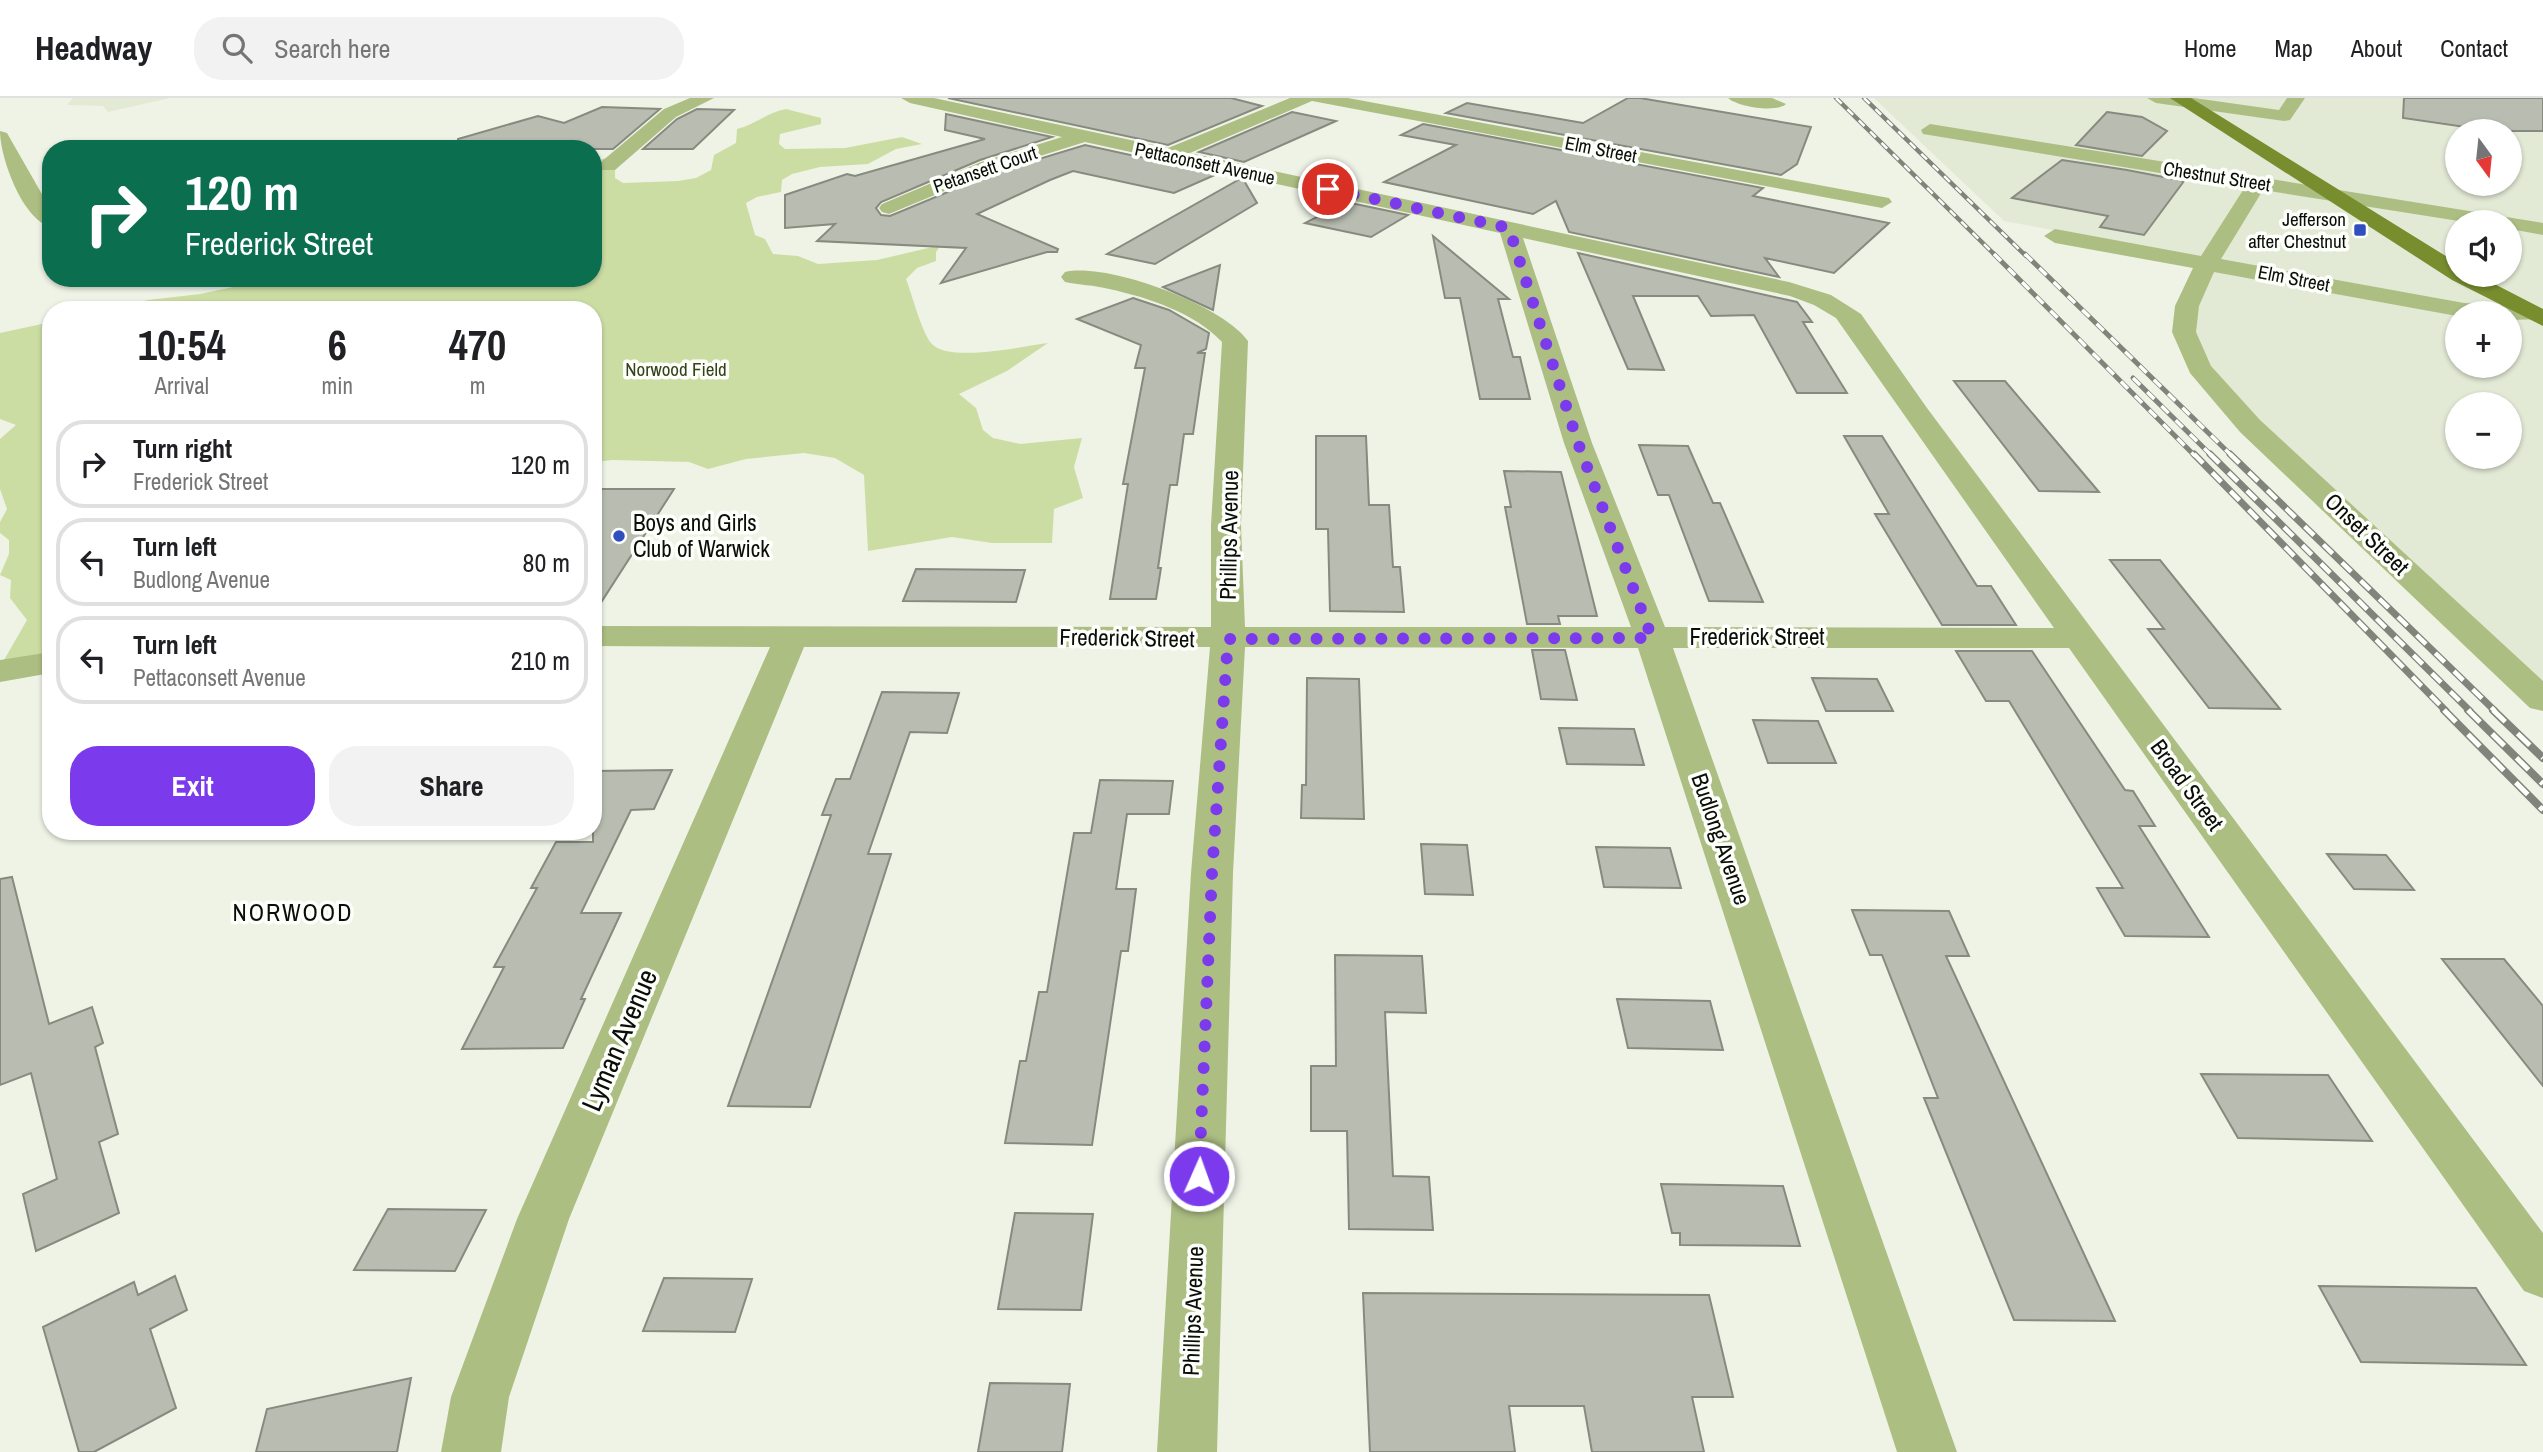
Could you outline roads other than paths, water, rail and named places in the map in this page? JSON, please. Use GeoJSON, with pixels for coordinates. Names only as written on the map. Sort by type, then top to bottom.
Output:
{"type":"FeatureCollection","features":[{"type":"Feature","properties":{"kind":"main road"},"geometry":{"type":"LineString","coordinates":[[2180,99],[2445,266]]}},
{"type":"Feature","properties":{"kind":"main road"},"geometry":{"type":"LineString","coordinates":[[2482,287],[2538,317]]}},
{"type":"Feature","properties":{"kind":"street"},"geometry":{"type":"LineString","coordinates":[[608,166],[670,113],[705,98]]}},
{"type":"Feature","properties":{"kind":"street","name":"Pettaconsett Avenue"},"geometry":{"type":"LineString","coordinates":[[910,98],[1828,300]]}},
{"type":"Feature","properties":{"kind":"street"},"geometry":{"type":"LineString","coordinates":[[1169,155],[1305,98]]}},
{"type":"Feature","properties":{"kind":"street","name":"Elm Street"},"geometry":{"type":"LineString","coordinates":[[1319,98],[1882,202]]}},
{"type":"Feature","properties":{"kind":"street"},"geometry":{"type":"LineString","coordinates":[[1737,98],[1777,104]]}},
{"type":"Feature","properties":{"kind":"street"},"geometry":{"type":"LineString","coordinates":[[2157,98],[2180,99],[2284,116],[2296,98]]}},
{"type":"Feature","properties":{"kind":"street"},"geometry":{"type":"LineString","coordinates":[[1039,126],[1035,114],[1041,104]]}},
{"type":"Feature","properties":{"kind":"street","name":"Chestnut Street"},"geometry":{"type":"LineString","coordinates":[[1930,130],[2445,213]]}},
{"type":"Feature","properties":{"kind":"street","name":"Petansett Court"},"geometry":{"type":"LineString","coordinates":[[889,208],[977,170],[1083,136]]}},
{"type":"Feature","properties":{"kind":"street"},"geometry":{"type":"LineString","coordinates":[[0,137],[16,162],[33,200],[42,210]]}},
{"type":"Feature","properties":{"kind":"street","name":"Onset Street"},"geometry":{"type":"LineString","coordinates":[[2257,183],[2194,285],[2183,324],[2190,349],[2206,377],[2250,426],[2543,700]]}},
{"type":"Feature","properties":{"kind":"street"},"geometry":{"type":"LineString","coordinates":[[2522,225],[2543,229]]}},
{"type":"Feature","properties":{"kind":"street","name":"Budlong Avenue"},"geometry":{"type":"LineString","coordinates":[[1509,228],[1578,443],[1652,638],[1927,1452]]}},
{"type":"Feature","properties":{"kind":"street","name":"Elm Street"},"geometry":{"type":"LineString","coordinates":[[2055,236],[2463,310],[2538,317]]}},
{"type":"Feature","properties":{"kind":"street","name":"Phillips Avenue"},"geometry":{"type":"LineString","coordinates":[[1073,277],[1101,280],[1189,310],[1228,331],[1235,341],[1226,525],[1228,639],[1212,886],[1187,1452]]}},
{"type":"Feature","properties":{"kind":"street","name":"Broad Street"},"geometry":{"type":"LineString","coordinates":[[1828,300],[1853,319],[1917,414],[2543,1275]]}},
{"type":"Feature","properties":{"kind":"street","name":"Frederick Street"},"geometry":{"type":"LineString","coordinates":[[602,636],[1228,639],[2081,638]]}},
{"type":"Feature","properties":{"kind":"street","name":"Lyman Avenue"},"geometry":{"type":"LineString","coordinates":[[471,1452],[480,1397],[542,1219],[791,637]]}},
{"type":"Feature","properties":{"kind":"street"},"geometry":{"type":"LineString","coordinates":[[0,671],[42,664]]}},
{"type":"Feature","properties":{"kind":"railway"},"geometry":{"type":"LineString","coordinates":[[1836,98],[1995,255]]}},
{"type":"Feature","properties":{"kind":"railway"},"geometry":{"type":"LineString","coordinates":[[1864,98],[2026,256]]}},
{"type":"Feature","properties":{"kind":"railway"},"geometry":{"type":"LineString","coordinates":[[2025,254],[2232,456]]}},
{"type":"Feature","properties":{"kind":"railway"},"geometry":{"type":"LineString","coordinates":[[1995,255],[2195,456]]}},
{"type":"Feature","properties":{"kind":"railway"},"geometry":{"type":"LineString","coordinates":[[2133,378],[2212,456]]}},
{"type":"Feature","properties":{"kind":"railway"},"geometry":{"type":"LineString","coordinates":[[2194,454],[2446,711]]}},
{"type":"Feature","properties":{"kind":"railway"},"geometry":{"type":"LineString","coordinates":[[2210,454],[2470,711]]}},
{"type":"Feature","properties":{"kind":"railway"},"geometry":{"type":"LineString","coordinates":[[2230,454],[2495,711]]}},
{"type":"Feature","properties":{"kind":"railway"},"geometry":{"type":"LineString","coordinates":[[2444,710],[2543,810]]}},
{"type":"Feature","properties":{"kind":"railway"},"geometry":{"type":"LineString","coordinates":[[2468,710],[2543,784]]}},
{"type":"Feature","properties":{"kind":"railway"},"geometry":{"type":"LineString","coordinates":[[2493,710],[2543,758]]}},
{"type":"Feature","properties":{"kind":"place","name":"Jefferson after Chestnut"},"geometry":{"type":"Point","coordinates":[2360,230]}},
{"type":"Feature","properties":{"kind":"place","name":"Boys and Girls Club of Warwick"},"geometry":{"type":"Point","coordinates":[619,536]}},
{"type":"Feature","properties":{"kind":"district","name":"NORWOOD"},"geometry":{"type":"Point","coordinates":[293,913]}},
{"type":"Feature","properties":{"kind":"park label","name":"Norwood Field"},"geometry":{"type":"Point","coordinates":[676,369]}}]}
